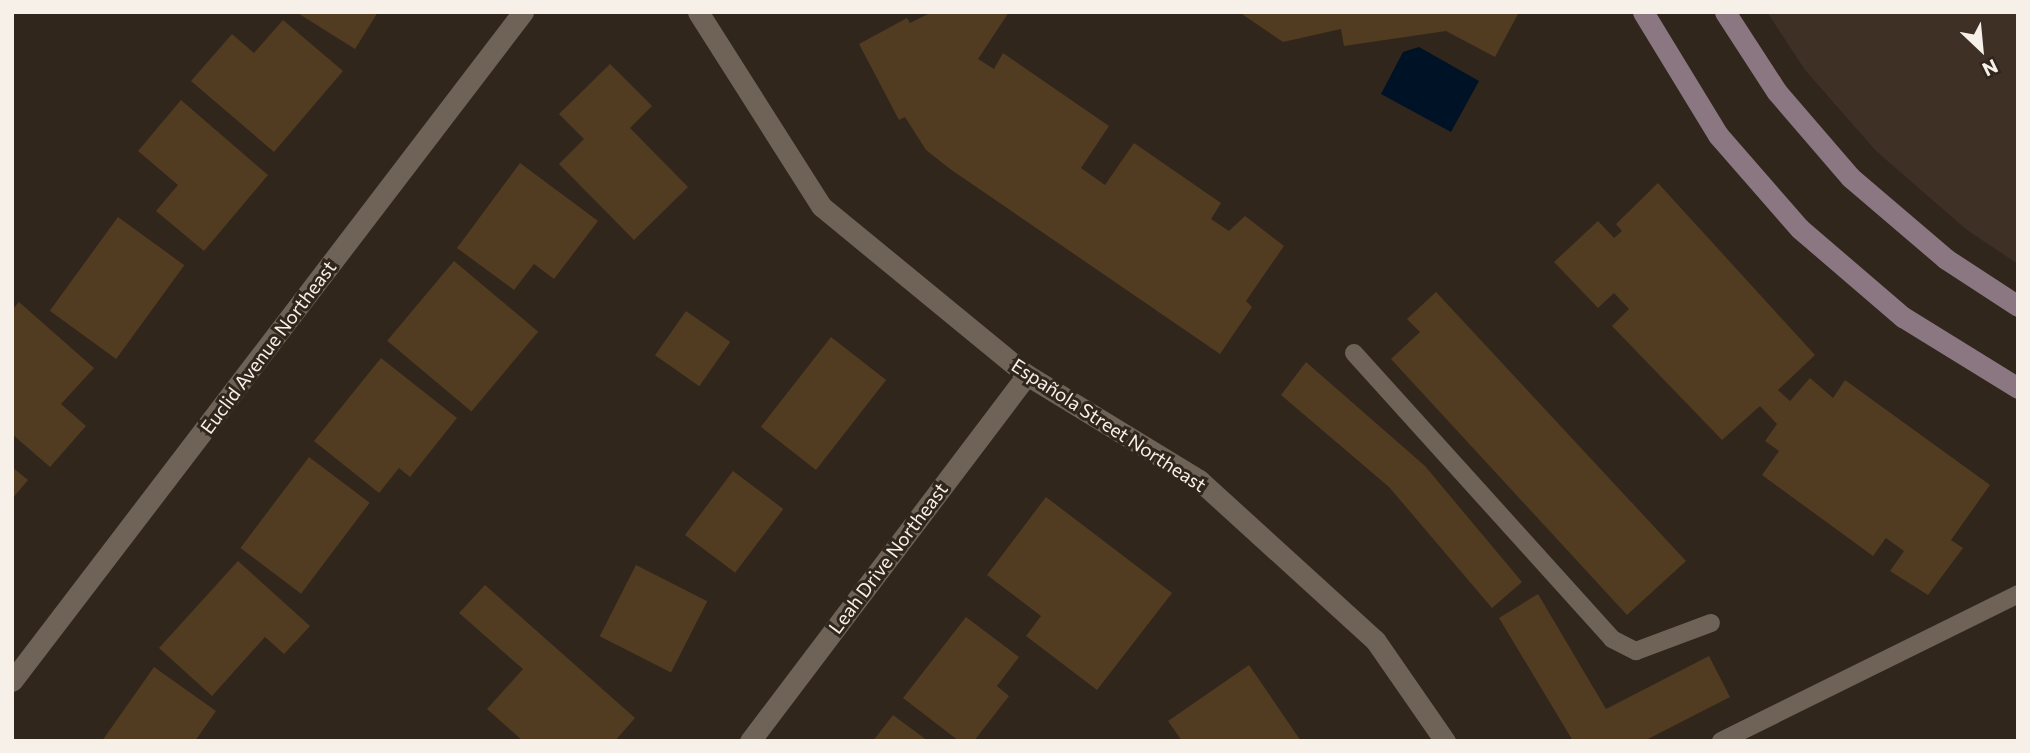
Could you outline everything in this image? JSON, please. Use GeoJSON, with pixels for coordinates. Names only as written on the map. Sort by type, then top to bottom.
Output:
{"type":"FeatureCollection","features":[{"type":"Feature","properties":{"kind":"street","name":"Euclid Avenue Northeast"},"geometry":{"type":"LineString","coordinates":[[12,681],[523,12]]}},
{"type":"Feature","properties":{"kind":"street","name":"Española Street Northeast"},"geometry":{"type":"LineString","coordinates":[[698,12],[821,206],[1027,376],[1199,480],[1376,640],[1444,741]]}},
{"type":"Feature","properties":{"kind":"street"},"geometry":{"type":"LineString","coordinates":[[1643,12],[1718,135],[1799,228],[1903,317],[2018,388]]}},
{"type":"Feature","properties":{"kind":"street"},"geometry":{"type":"LineString","coordinates":[[1725,12],[1777,92],[1850,177],[1946,259],[2018,306]]}},
{"type":"Feature","properties":{"kind":"street","name":"Leah Drive Northeast"},"geometry":{"type":"LineString","coordinates":[[750,741],[1027,376]]}},
{"type":"Feature","properties":{"kind":"lane"},"geometry":{"type":"LineString","coordinates":[[1354,353],[1612,639],[1636,651],[1711,623]]}},
{"type":"Feature","properties":{"kind":"lane"},"geometry":{"type":"LineString","coordinates":[[1721,741],[2018,594]]}},
{"type":"Feature","properties":{"kind":"shaded area"},"geometry":{"type":"Polygon","coordinates":[[[1767,12],[2018,12],[2018,264],[1967,230],[1876,151],[1805,70],[1767,12]]]}},
{"type":"Feature","properties":{"kind":"water"},"geometry":{"type":"Polygon","coordinates":[[[1419,47],[1479,81],[1451,132],[1381,94],[1403,52],[1419,47]]]}},
{"type":"Feature","properties":{"kind":"building"},"geometry":{"type":"Polygon","coordinates":[[[296,12],[378,12],[355,49],[296,12]]]}},
{"type":"Feature","properties":{"kind":"building"},"geometry":{"type":"Polygon","coordinates":[[[932,12],[1009,12],[978,59],[994,69],[1003,53],[1109,126],[1081,168],[1105,185],[1134,143],[1221,203],[1211,219],[1229,231],[1245,216],[1284,246],[1246,301],[1252,307],[1220,354],[950,169],[926,150],[905,117],[899,120],[859,44],[907,18],[910,23],[932,12]]]}},
{"type":"Feature","properties":{"kind":"building"},"geometry":{"type":"Polygon","coordinates":[[[1239,12],[1519,12],[1495,57],[1446,31],[1344,46],[1341,29],[1283,42],[1239,12]]]}},
{"type":"Feature","properties":{"kind":"building"},"geometry":{"type":"Polygon","coordinates":[[[283,20],[343,71],[274,152],[191,81],[232,34],[254,53],[283,20]]]}},
{"type":"Feature","properties":{"kind":"building"},"geometry":{"type":"Polygon","coordinates":[[[610,64],[652,106],[630,128],[688,187],[634,240],[559,164],[584,139],[559,114],[610,64]]]}},
{"type":"Feature","properties":{"kind":"building"},"geometry":{"type":"Polygon","coordinates":[[[181,100],[268,175],[204,251],[156,211],[178,185],[138,151],[181,100]]]}},
{"type":"Feature","properties":{"kind":"building"},"geometry":{"type":"Polygon","coordinates":[[[520,163],[598,221],[554,279],[534,264],[514,290],[457,248],[520,163]]]}},
{"type":"Feature","properties":{"kind":"building"},"geometry":{"type":"Polygon","coordinates":[[[1658,183],[1815,355],[1778,390],[1790,401],[1810,378],[1833,398],[1845,380],[1990,485],[1951,540],[1963,548],[1928,595],[1890,571],[1904,551],[1886,538],[1873,556],[1762,475],[1779,451],[1765,441],[1777,424],[1760,406],[1722,440],[1612,326],[1629,309],[1614,293],[1598,308],[1554,262],[1598,221],[1614,238],[1622,231],[1616,224],[1658,183]]]}},
{"type":"Feature","properties":{"kind":"building"},"geometry":{"type":"Polygon","coordinates":[[[118,217],[184,265],[116,359],[50,311],[118,217]]]}},
{"type":"Feature","properties":{"kind":"building"},"geometry":{"type":"Polygon","coordinates":[[[454,261],[538,332],[471,411],[387,341],[454,261]]]}},
{"type":"Feature","properties":{"kind":"building"},"geometry":{"type":"Polygon","coordinates":[[[1436,292],[1686,561],[1627,615],[1391,359],[1420,332],[1407,319],[1436,292]]]}},
{"type":"Feature","properties":{"kind":"building"},"geometry":{"type":"Polygon","coordinates":[[[19,302],[94,368],[61,404],[86,426],[50,467],[12,434],[12,310],[19,302]]]}},
{"type":"Feature","properties":{"kind":"building"},"geometry":{"type":"Polygon","coordinates":[[[686,311],[730,342],[699,386],[655,355],[686,311]]]}},
{"type":"Feature","properties":{"kind":"building"},"geometry":{"type":"Polygon","coordinates":[[[831,337],[886,380],[816,470],[761,427],[831,337]]]}},
{"type":"Feature","properties":{"kind":"building"},"geometry":{"type":"Polygon","coordinates":[[[381,358],[457,418],[410,477],[399,468],[379,493],[314,441],[381,358]]]}},
{"type":"Feature","properties":{"kind":"building"},"geometry":{"type":"Polygon","coordinates":[[[1306,362],[1425,466],[1522,582],[1492,608],[1389,487],[1281,395],[1306,362]]]}},
{"type":"Feature","properties":{"kind":"building"},"geometry":{"type":"Polygon","coordinates":[[[309,457],[370,503],[301,594],[240,548],[309,457]]]}},
{"type":"Feature","properties":{"kind":"building"},"geometry":{"type":"Polygon","coordinates":[[[12,467],[28,480],[12,499],[12,467]]]}},
{"type":"Feature","properties":{"kind":"building"},"geometry":{"type":"Polygon","coordinates":[[[733,471],[783,509],[735,573],[685,535],[733,471]]]}},
{"type":"Feature","properties":{"kind":"building"},"geometry":{"type":"Polygon","coordinates":[[[1046,497],[1172,593],[1097,690],[1026,636],[1041,616],[987,575],[1046,497]]]}},
{"type":"Feature","properties":{"kind":"building"},"geometry":{"type":"Polygon","coordinates":[[[238,561],[310,626],[284,654],[265,637],[212,696],[159,648],[238,561]]]}},
{"type":"Feature","properties":{"kind":"building"},"geometry":{"type":"Polygon","coordinates":[[[636,565],[707,601],[671,673],[600,636],[636,565]]]}},
{"type":"Feature","properties":{"kind":"building"},"geometry":{"type":"Polygon","coordinates":[[[485,585],[635,718],[615,741],[523,741],[487,709],[523,669],[459,613],[485,585]]]}},
{"type":"Feature","properties":{"kind":"building"},"geometry":{"type":"Polygon","coordinates":[[[1538,594],[1606,709],[1709,656],[1730,697],[1644,741],[1573,741],[1499,618],[1538,594]]]}},
{"type":"Feature","properties":{"kind":"building"},"geometry":{"type":"Polygon","coordinates":[[[966,617],[1019,657],[997,686],[1009,696],[974,741],[959,741],[903,698],[966,617]]]}},
{"type":"Feature","properties":{"kind":"building"},"geometry":{"type":"Polygon","coordinates":[[[1249,665],[1301,741],[1182,741],[1168,721],[1249,665]]]}},
{"type":"Feature","properties":{"kind":"building"},"geometry":{"type":"Polygon","coordinates":[[[154,667],[216,711],[195,741],[102,741],[154,667]]]}},
{"type":"Feature","properties":{"kind":"building"},"geometry":{"type":"Polygon","coordinates":[[[893,715],[928,741],[873,741],[893,715]]]}}]}
